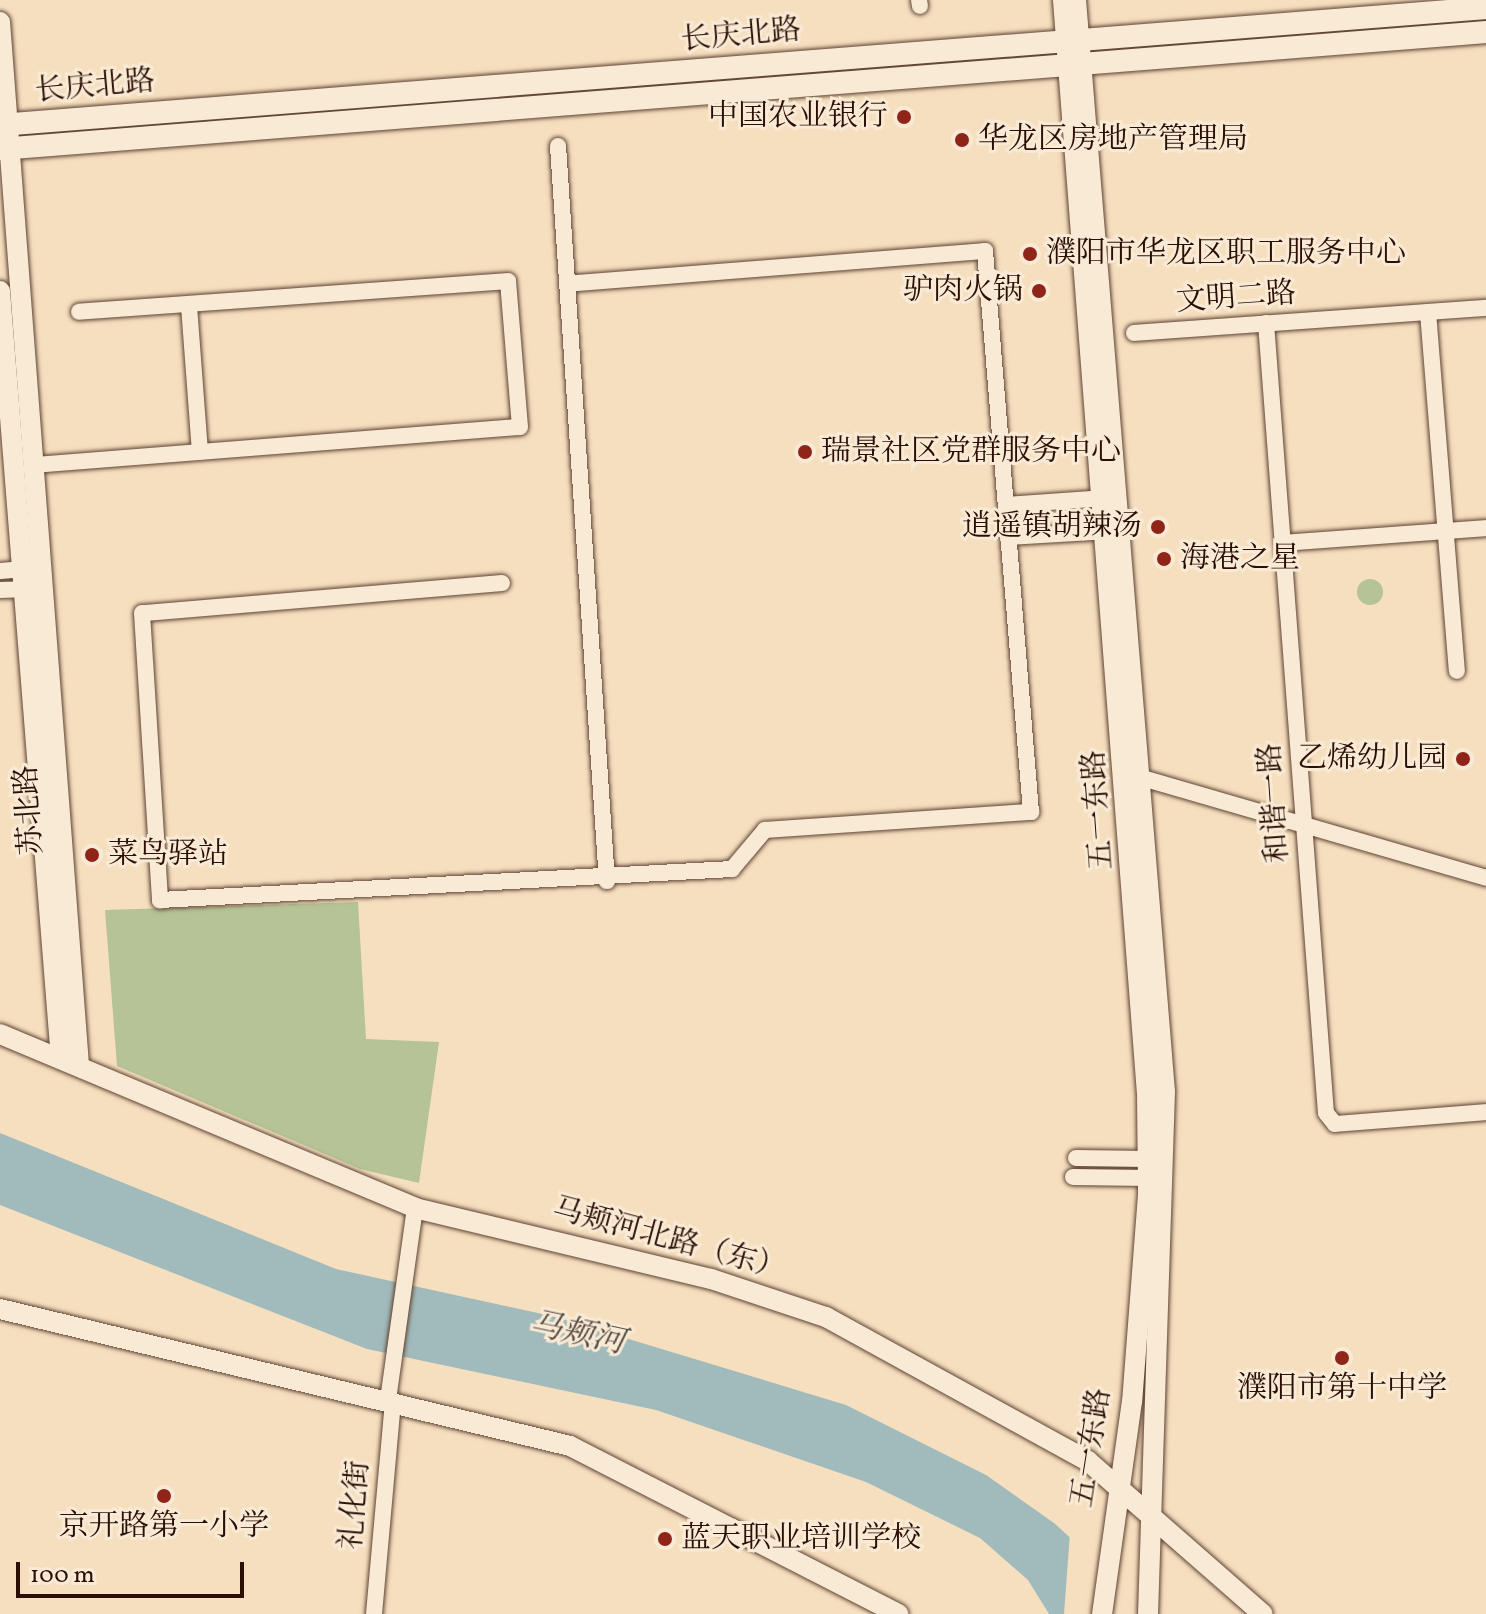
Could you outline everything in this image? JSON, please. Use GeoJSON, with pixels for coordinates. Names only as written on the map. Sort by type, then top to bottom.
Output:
{"type":"FeatureCollection","features":[{"type":"Feature","properties":{"kind":"main road","name":"长庆北路"},"geometry":{"type":"LineString","coordinates":[[4,124],[1486,8]]}},
{"type":"Feature","properties":{"kind":"main road","name":"长庆北路"},"geometry":{"type":"LineString","coordinates":[[5,148],[1486,32]]}},
{"type":"Feature","properties":{"kind":"street","name":"五一东路"},"geometry":{"type":"LineString","coordinates":[[1063,0],[1075,40]]}},
{"type":"Feature","properties":{"kind":"street","name":"五一东路"},"geometry":{"type":"LineString","coordinates":[[1076,0],[1075,40],[1166,1144],[1148,1614]]}},
{"type":"Feature","properties":{"kind":"street","name":"苏北路"},"geometry":{"type":"LineString","coordinates":[[0,22],[5,148],[34,465],[70,1062]]}},
{"type":"Feature","properties":{"kind":"street","name":"五一东路"},"geometry":{"type":"LineString","coordinates":[[1077,64],[1106,498],[1135,776],[1148,1169],[1132,1401],[1106,1542],[1102,1614]]}},
{"type":"Feature","properties":{"kind":"street"},"geometry":{"type":"LineString","coordinates":[[558,146],[607,881]]}},
{"type":"Feature","properties":{"kind":"street"},"geometry":{"type":"LineString","coordinates":[[502,583],[142,613],[160,900],[607,881],[732,869],[765,830],[1031,812],[985,251],[569,284]]}},
{"type":"Feature","properties":{"kind":"street"},"geometry":{"type":"LineString","coordinates":[[34,465],[520,427],[508,281],[79,312]]}},
{"type":"Feature","properties":{"kind":"street","name":"苏北路"},"geometry":{"type":"LineString","coordinates":[[0,291],[22,579],[70,1062]]}},
{"type":"Feature","properties":{"kind":"street"},"geometry":{"type":"LineString","coordinates":[[189,306],[200,452]]}},
{"type":"Feature","properties":{"kind":"street","name":"文明二路"},"geometry":{"type":"LineString","coordinates":[[1134,333],[1486,308]]}},
{"type":"Feature","properties":{"kind":"street"},"geometry":{"type":"LineString","coordinates":[[1428,312],[1457,671]]}},
{"type":"Feature","properties":{"kind":"street","name":"和谐一路"},"geometry":{"type":"LineString","coordinates":[[1266,323],[1326,1113],[1335,1124],[1486,1112]]}},
{"type":"Feature","properties":{"kind":"street"},"geometry":{"type":"LineString","coordinates":[[1006,505],[1106,498]]}},
{"type":"Feature","properties":{"kind":"street"},"geometry":{"type":"LineString","coordinates":[[1283,543],[1486,528]]}},
{"type":"Feature","properties":{"kind":"street"},"geometry":{"type":"LineString","coordinates":[[1008,537],[1109,531]]}},
{"type":"Feature","properties":{"kind":"street"},"geometry":{"type":"LineString","coordinates":[[0,571],[22,579]]}},
{"type":"Feature","properties":{"kind":"street"},"geometry":{"type":"LineString","coordinates":[[0,590],[22,579]]}},
{"type":"Feature","properties":{"kind":"street"},"geometry":{"type":"LineString","coordinates":[[1135,776],[1486,878]]}},
{"type":"Feature","properties":{"kind":"street","name":"马颊河北路（东）"},"geometry":{"type":"LineString","coordinates":[[0,1034],[415,1208],[791,1302],[911,1360],[1088,1461],[1263,1614]]}},
{"type":"Feature","properties":{"kind":"street"},"geometry":{"type":"LineString","coordinates":[[1076,1158],[1148,1169]]}},
{"type":"Feature","properties":{"kind":"street"},"geometry":{"type":"LineString","coordinates":[[1073,1177],[1148,1169]]}},
{"type":"Feature","properties":{"kind":"street","name":"礼化街"},"geometry":{"type":"LineString","coordinates":[[374,1614],[392,1371],[402,1277],[415,1208]]}},
{"type":"Feature","properties":{"kind":"street"},"geometry":{"type":"LineString","coordinates":[[0,1309],[390,1401],[590,1454],[898,1614]]}},
{"type":"Feature","properties":{"kind":"green space"},"geometry":{"type":"Polygon","coordinates":[[[1370,579],[1379,583],[1383,592],[1379,601],[1370,605],[1361,601],[1357,592],[1361,583],[1370,579]]]}},
{"type":"Feature","properties":{"kind":"green space"},"geometry":{"type":"Polygon","coordinates":[[[358,902],[366,1039],[439,1042],[419,1183],[360,1169],[117,1066],[105,910],[358,902]]]}},
{"type":"Feature","properties":{"kind":"water","name":"马颊河"},"geometry":{"type":"Polygon","coordinates":[[[0,1133],[336,1269],[556,1317],[846,1405],[986,1475],[1054,1523],[1154,1614],[1049,1614],[1028,1580],[980,1538],[866,1482],[656,1410],[367,1349],[0,1205],[0,1133]]]}},
{"type":"Feature","properties":{"kind":"pier"},"geometry":{"type":"Polygon","coordinates":[[[1070,1533],[1157,1611],[1158,1614],[1064,1614],[1070,1533]]]}},
{"type":"Feature","properties":{"kind":"place","name":"中国农业银行"},"geometry":{"type":"Point","coordinates":[904,117]}},
{"type":"Feature","properties":{"kind":"place","name":"华龙区房地产管理局"},"geometry":{"type":"Point","coordinates":[962,140]}},
{"type":"Feature","properties":{"kind":"place","name":"濮阳市华龙区职工服务中心"},"geometry":{"type":"Point","coordinates":[1030,254]}},
{"type":"Feature","properties":{"kind":"place","name":"驴肉火锅"},"geometry":{"type":"Point","coordinates":[1039,291]}},
{"type":"Feature","properties":{"kind":"place","name":"瑞景社区党群服务中心"},"geometry":{"type":"Point","coordinates":[805,452]}},
{"type":"Feature","properties":{"kind":"place","name":"逍遥镇胡辣汤"},"geometry":{"type":"Point","coordinates":[1158,527]}},
{"type":"Feature","properties":{"kind":"place","name":"海港之星"},"geometry":{"type":"Point","coordinates":[1164,559]}},
{"type":"Feature","properties":{"kind":"place","name":"乙烯幼儿园"},"geometry":{"type":"Point","coordinates":[1463,759]}},
{"type":"Feature","properties":{"kind":"place","name":"菜鸟驿站"},"geometry":{"type":"Point","coordinates":[92,855]}},
{"type":"Feature","properties":{"kind":"place","name":"濮阳市第十中学"},"geometry":{"type":"Point","coordinates":[1342,1358]}},
{"type":"Feature","properties":{"kind":"place","name":"京开路第一小学"},"geometry":{"type":"Point","coordinates":[164,1496]}},
{"type":"Feature","properties":{"kind":"place","name":"蓝天职业培训学校"},"geometry":{"type":"Point","coordinates":[665,1539]}}]}
